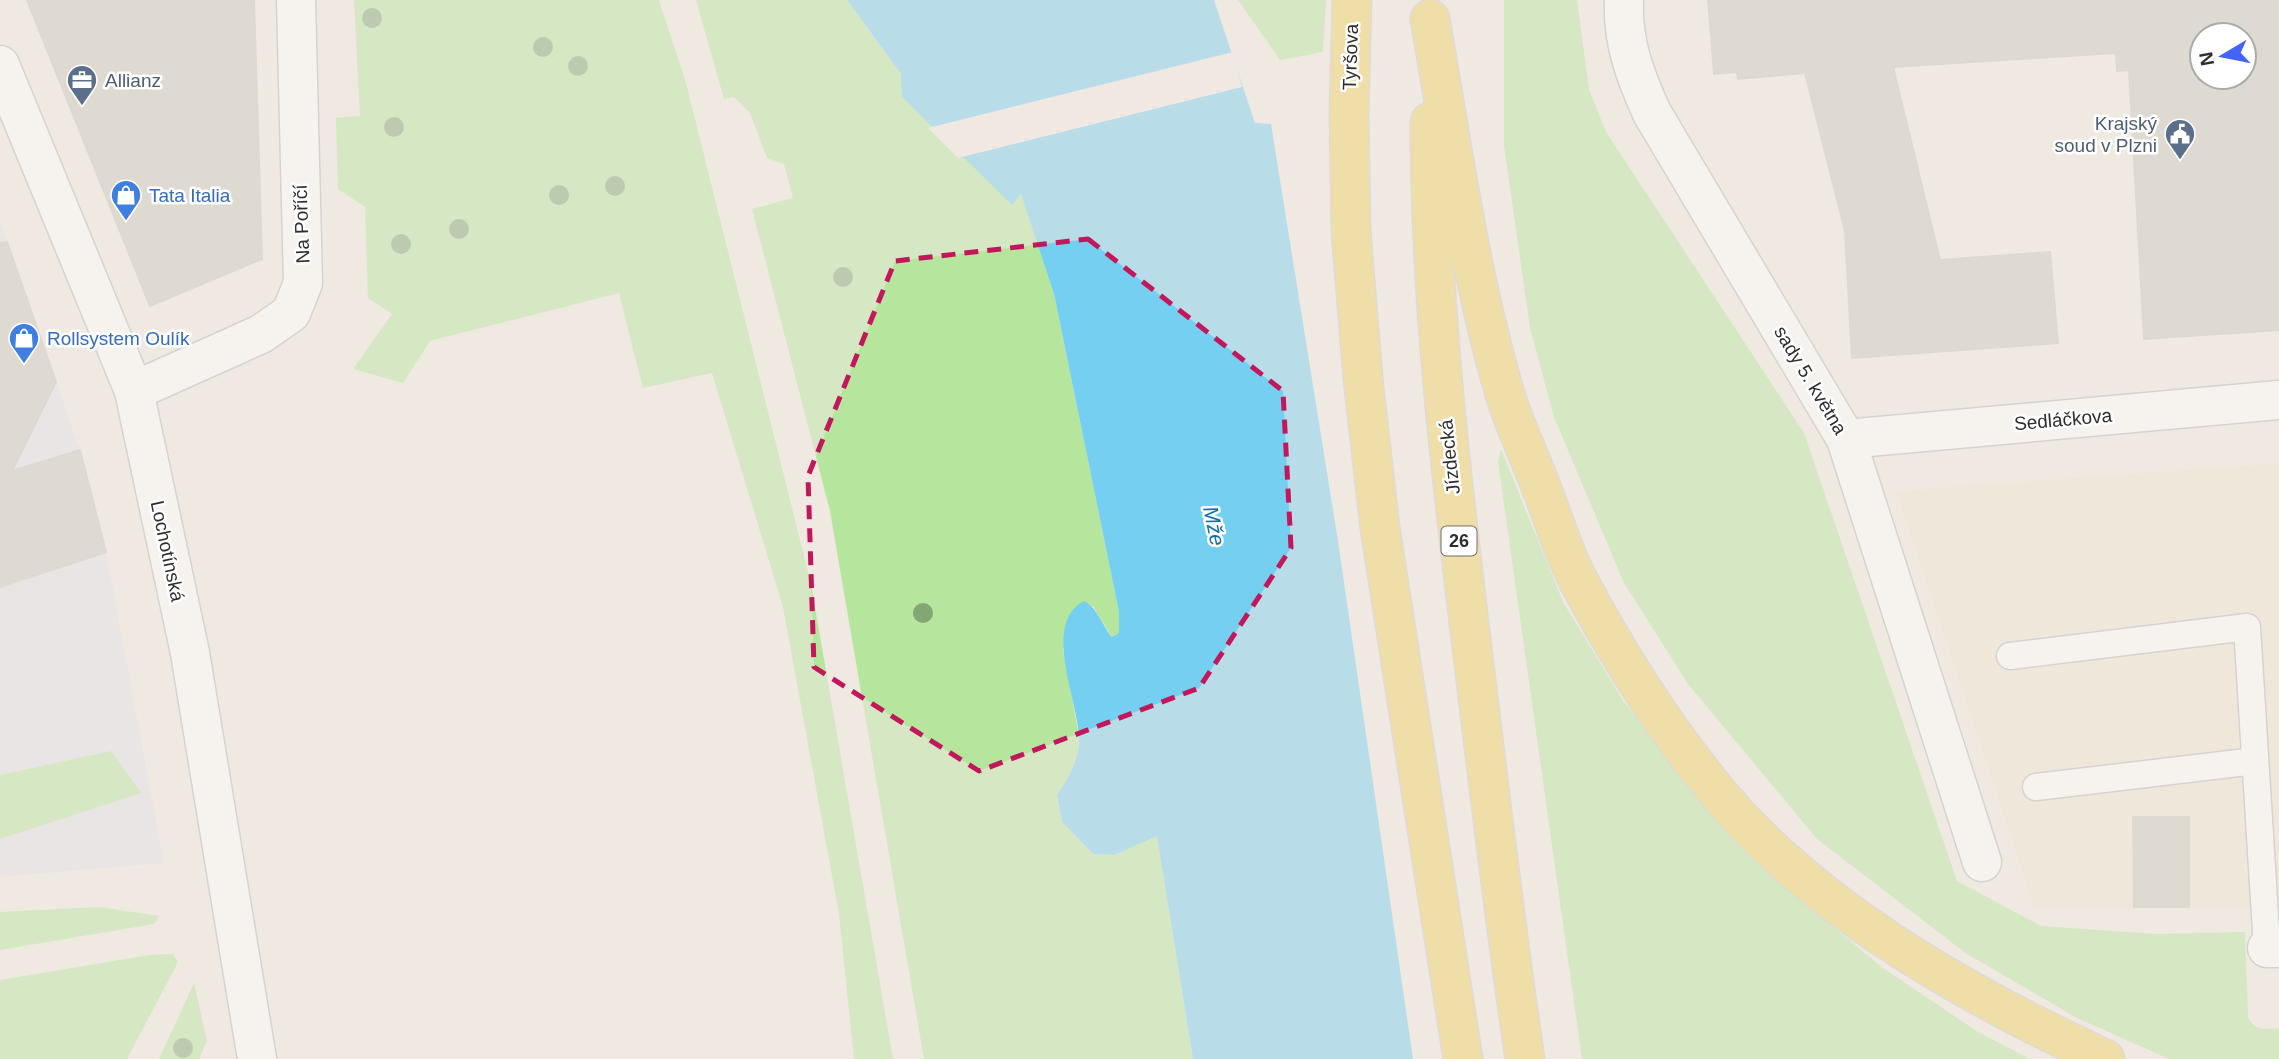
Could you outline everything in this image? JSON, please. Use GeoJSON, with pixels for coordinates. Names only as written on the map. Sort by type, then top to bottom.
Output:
{"type":"FeatureCollection","features":[{"type":"Feature","properties":{"kind":"main road","name":"Tyršova"},"geometry":{"type":"LineString","coordinates":[[1352,0],[1349,113],[1351,231],[1380,528],[1463,1059]]}},
{"type":"Feature","properties":{"kind":"main road","name":"Jízdecká"},"geometry":{"type":"LineString","coordinates":[[1430,10],[1430,214],[1447,445],[1507,940],[1525,1059]]}},
{"type":"Feature","properties":{"kind":"main road"},"geometry":{"type":"LineString","coordinates":[[1430,10],[1467,233],[1506,395],[1576,575],[1657,709],[1710,784],[1769,845],[1830,898],[1903,951],[1977,995],[2105,1059]]}},
{"type":"Feature","properties":{"kind":"street","name":"Na Poříčí"},"geometry":{"type":"LineString","coordinates":[[134,391],[261,334],[291,313],[303,282],[296,0]]}},
{"type":"Feature","properties":{"kind":"street","name":"sady 5. května"},"geometry":{"type":"LineString","coordinates":[[1624,0],[1623,24],[1633,71],[1652,113],[1846,439],[1982,862]]}},
{"type":"Feature","properties":{"kind":"street","name":"Lochotínská"},"geometry":{"type":"LineString","coordinates":[[0,65],[134,391],[190,653],[257,1059]]}},
{"type":"Feature","properties":{"kind":"street","name":"Sedláčkova"},"geometry":{"type":"LineString","coordinates":[[1846,439],[2279,400]]}},
{"type":"Feature","properties":{"kind":"lane"},"geometry":{"type":"LineString","coordinates":[[2010,656],[2247,627],[2255,761],[2273,948]]}},
{"type":"Feature","properties":{"kind":"lane"},"geometry":{"type":"LineString","coordinates":[[2036,787],[2255,761]]}},
{"type":"Feature","properties":{"kind":"highlighted area"},"geometry":{"type":"Polygon","coordinates":[[[1088,239],[1283,391],[1291,548],[1199,688],[979,771],[814,667],[808,476],[895,261],[1088,239]]]}},
{"type":"Feature","properties":{"kind":"shaded area"},"geometry":{"type":"Polygon","coordinates":[[[0,221],[80,450],[106,552],[164,863],[0,877],[0,221]]]}},
{"type":"Feature","properties":{"kind":"shaded area"},"geometry":{"type":"Polygon","coordinates":[[[2279,463],[2279,907],[2034,907],[1896,491],[2279,463]]]}},
{"type":"Feature","properties":{"kind":"green space"},"geometry":{"type":"Polygon","coordinates":[[[354,0],[659,0],[686,83],[811,584],[893,1059],[854,1059],[839,914],[783,607],[712,373],[643,388],[619,293],[430,341],[403,383],[353,369],[392,314],[368,298],[365,207],[338,189],[336,118],[360,116],[354,0]]]}},
{"type":"Feature","properties":{"kind":"green space"},"geometry":{"type":"Polygon","coordinates":[[[696,0],[847,0],[901,74],[1011,205],[1021,193],[1054,294],[1119,612],[1119,633],[1112,637],[1093,606],[1063,649],[1079,736],[1077,762],[1057,795],[1062,822],[1093,854],[1114,855],[1157,835],[1193,1059],[924,1059],[830,511],[752,209],[793,198],[784,164],[767,158],[750,113],[734,97],[724,99],[696,0]]]}},
{"type":"Feature","properties":{"kind":"green space"},"geometry":{"type":"Polygon","coordinates":[[[1238,0],[1326,0],[1323,52],[1280,60],[1238,0]]]}},
{"type":"Feature","properties":{"kind":"green space"},"geometry":{"type":"Polygon","coordinates":[[[1504,0],[1577,0],[1589,89],[1606,132],[1804,433],[1957,881],[2041,926],[2156,934],[2245,932],[2248,1017],[2257,1027],[2279,1029],[2279,1059],[2169,1059],[2077,1018],[1967,954],[1817,839],[1688,684],[1624,583],[1554,417],[1530,328],[1504,146],[1504,0]]]}},
{"type":"Feature","properties":{"kind":"green space"},"geometry":{"type":"Polygon","coordinates":[[[1501,449],[1563,602],[1624,702],[1701,795],[1785,887],[1883,968],[1978,1032],[2030,1059],[1582,1059],[1498,461],[1501,449]]]}},
{"type":"Feature","properties":{"kind":"green space"},"geometry":{"type":"Polygon","coordinates":[[[111,751],[141,793],[0,839],[0,775],[111,751]]]}},
{"type":"Feature","properties":{"kind":"green space"},"geometry":{"type":"Polygon","coordinates":[[[99,907],[159,916],[154,924],[0,950],[0,912],[99,907]]]}},
{"type":"Feature","properties":{"kind":"green space"},"geometry":{"type":"Polygon","coordinates":[[[173,954],[178,962],[127,1059],[0,1059],[0,980],[149,955],[173,954]]]}},
{"type":"Feature","properties":{"kind":"green space"},"geometry":{"type":"Polygon","coordinates":[[[194,983],[207,1041],[199,1059],[159,1059],[194,983]]]}},
{"type":"Feature","properties":{"kind":"water","name":"Mže"},"geometry":{"type":"Polygon","coordinates":[[[847,0],[1214,0],[1255,123],[1271,124],[1338,541],[1413,1059],[1193,1059],[1157,836],[1114,855],[1093,854],[1062,822],[1057,795],[1076,760],[1079,745],[1077,720],[1065,662],[1065,626],[1072,612],[1084,601],[1096,612],[1112,637],[1119,633],[1119,612],[1054,294],[1021,194],[1012,205],[902,97],[901,74],[847,0]]]}},
{"type":"Feature","properties":{"kind":"pier"},"geometry":{"type":"Polygon","coordinates":[[[1233,52],[1242,87],[958,158],[928,128],[1233,52]]]}},
{"type":"Feature","properties":{"kind":"building"},"geometry":{"type":"Polygon","coordinates":[[[27,0],[254,0],[262,259],[150,306],[27,0]]]}},
{"type":"Feature","properties":{"kind":"building"},"geometry":{"type":"Polygon","coordinates":[[[1708,0],[2279,0],[2279,330],[2144,339],[2129,70],[2117,71],[2116,53],[1893,67],[1940,260],[2050,252],[2058,343],[1852,358],[1845,231],[1805,73],[1738,79],[1737,72],[1714,74],[1708,0]]]}},
{"type":"Feature","properties":{"kind":"building"},"geometry":{"type":"Polygon","coordinates":[[[7,242],[56,382],[12,471],[80,450],[106,552],[0,587],[0,243],[7,242]]]}},
{"type":"Feature","properties":{"kind":"building"},"geometry":{"type":"Polygon","coordinates":[[[2133,817],[2189,817],[2189,907],[2134,907],[2133,817]]]}},
{"type":"Feature","properties":{"kind":"place","name":"Allianz"},"geometry":{"type":"Point","coordinates":[82,107]}},
{"type":"Feature","properties":{"kind":"place","name":"Krajský soud v Plzni"},"geometry":{"type":"Point","coordinates":[2180,161]}},
{"type":"Feature","properties":{"kind":"place","name":"Tata Italia"},"geometry":{"type":"Point","coordinates":[126,222]}},
{"type":"Feature","properties":{"kind":"place","name":"Rollsystem Oulík"},"geometry":{"type":"Point","coordinates":[24,365]}}]}
